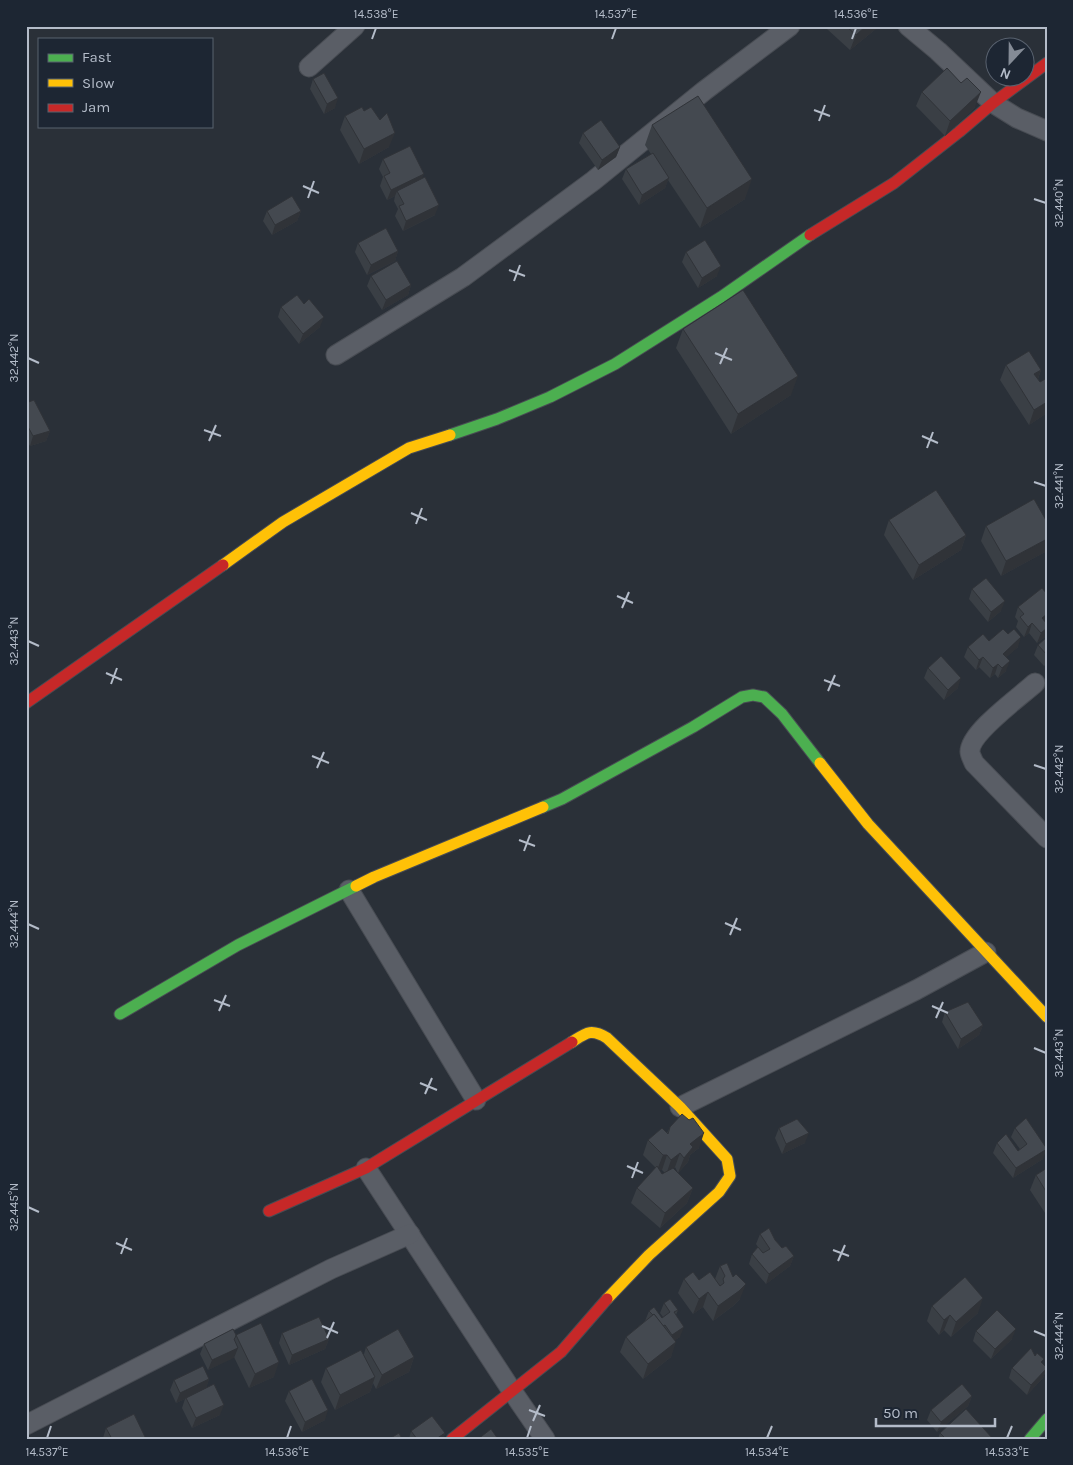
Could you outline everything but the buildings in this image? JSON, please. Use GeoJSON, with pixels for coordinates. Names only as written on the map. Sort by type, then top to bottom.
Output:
{"type":"FeatureCollection","features":[{"type":"Feature","properties":{"kind":"street"},"geometry":{"type":"LineString","coordinates":[[309,67],[355,26]]}},
{"type":"Feature","properties":{"kind":"street"},"geometry":{"type":"LineString","coordinates":[[336,355],[463,277],[593,181],[704,91],[790,26]]}},
{"type":"Feature","properties":{"kind":"street"},"geometry":{"type":"LineString","coordinates":[[908,26],[938,50],[993,103],[1017,118],[1047,131]]}},
{"type":"Feature","properties":{"kind":"street"},"geometry":{"type":"LineString","coordinates":[[26,703],[283,522],[409,448],[497,419],[550,397],[615,364],[721,297],[820,228],[894,183],[993,103],[1047,63]]}},
{"type":"Feature","properties":{"kind":"street"},"geometry":{"type":"LineString","coordinates":[[1035,683],[987,724],[974,738],[970,751],[974,763],[1047,838]]}},
{"type":"Feature","properties":{"kind":"street"},"geometry":{"type":"LineString","coordinates":[[120,1014],[238,945],[374,877],[562,799],[693,726],[742,696],[753,695],[764,697],[782,714],[868,824],[1047,1017]]}},
{"type":"Feature","properties":{"kind":"street"},"geometry":{"type":"LineString","coordinates":[[349,890],[476,1100]]}},
{"type":"Feature","properties":{"kind":"street"},"geometry":{"type":"LineString","coordinates":[[680,1107],[916,990],[986,952]]}},
{"type":"Feature","properties":{"kind":"street"},"geometry":{"type":"LineString","coordinates":[[269,1211],[366,1168],[588,1032],[599,1033],[607,1038],[680,1107],[727,1159],[730,1176],[720,1192],[649,1255],[619,1285],[561,1352],[452,1439]]}},
{"type":"Feature","properties":{"kind":"street"},"geometry":{"type":"LineString","coordinates":[[366,1168],[545,1439]]}},
{"type":"Feature","properties":{"kind":"street"},"geometry":{"type":"LineString","coordinates":[[26,1425],[331,1269],[410,1234]]}},
{"type":"Feature","properties":{"kind":"street"},"geometry":{"type":"LineString","coordinates":[[1030,1439],[1047,1419]]}},
{"type":"Feature","properties":{"kind":"traffic: fast"},"geometry":{"type":"LineString","coordinates":[[450,435],[497,419],[550,397],[615,364],[721,297],[810,235]]}},
{"type":"Feature","properties":{"kind":"traffic: fast"},"geometry":{"type":"LineString","coordinates":[[543,807],[562,799],[693,727],[742,697],[753,695],[764,697],[782,714],[820,763]]}},
{"type":"Feature","properties":{"kind":"traffic: fast"},"geometry":{"type":"LineString","coordinates":[[120,1014],[238,945],[356,886]]}},
{"type":"Feature","properties":{"kind":"traffic: fast"},"geometry":{"type":"LineString","coordinates":[[1030,1439],[1047,1419]]}},
{"type":"Feature","properties":{"kind":"traffic: slow"},"geometry":{"type":"LineString","coordinates":[[223,565],[283,522],[409,448],[450,435]]}},
{"type":"Feature","properties":{"kind":"traffic: slow"},"geometry":{"type":"LineString","coordinates":[[820,763],[868,824],[1047,1017]]}},
{"type":"Feature","properties":{"kind":"traffic: slow"},"geometry":{"type":"LineString","coordinates":[[356,886],[543,807]]}},
{"type":"Feature","properties":{"kind":"traffic: slow"},"geometry":{"type":"LineString","coordinates":[[572,1042],[581,1036],[593,1032],[607,1038],[680,1107],[727,1159],[730,1176],[719,1192],[649,1255],[607,1299]]}},
{"type":"Feature","properties":{"kind":"traffic: jam"},"geometry":{"type":"LineString","coordinates":[[810,235],[894,183],[993,103],[1047,63]]}},
{"type":"Feature","properties":{"kind":"traffic: jam"},"geometry":{"type":"LineString","coordinates":[[26,703],[223,565]]}},
{"type":"Feature","properties":{"kind":"traffic: jam"},"geometry":{"type":"LineString","coordinates":[[269,1211],[366,1168],[572,1042]]}},
{"type":"Feature","properties":{"kind":"traffic: jam"},"geometry":{"type":"LineString","coordinates":[[452,1439],[561,1352],[607,1299]]}}]}
